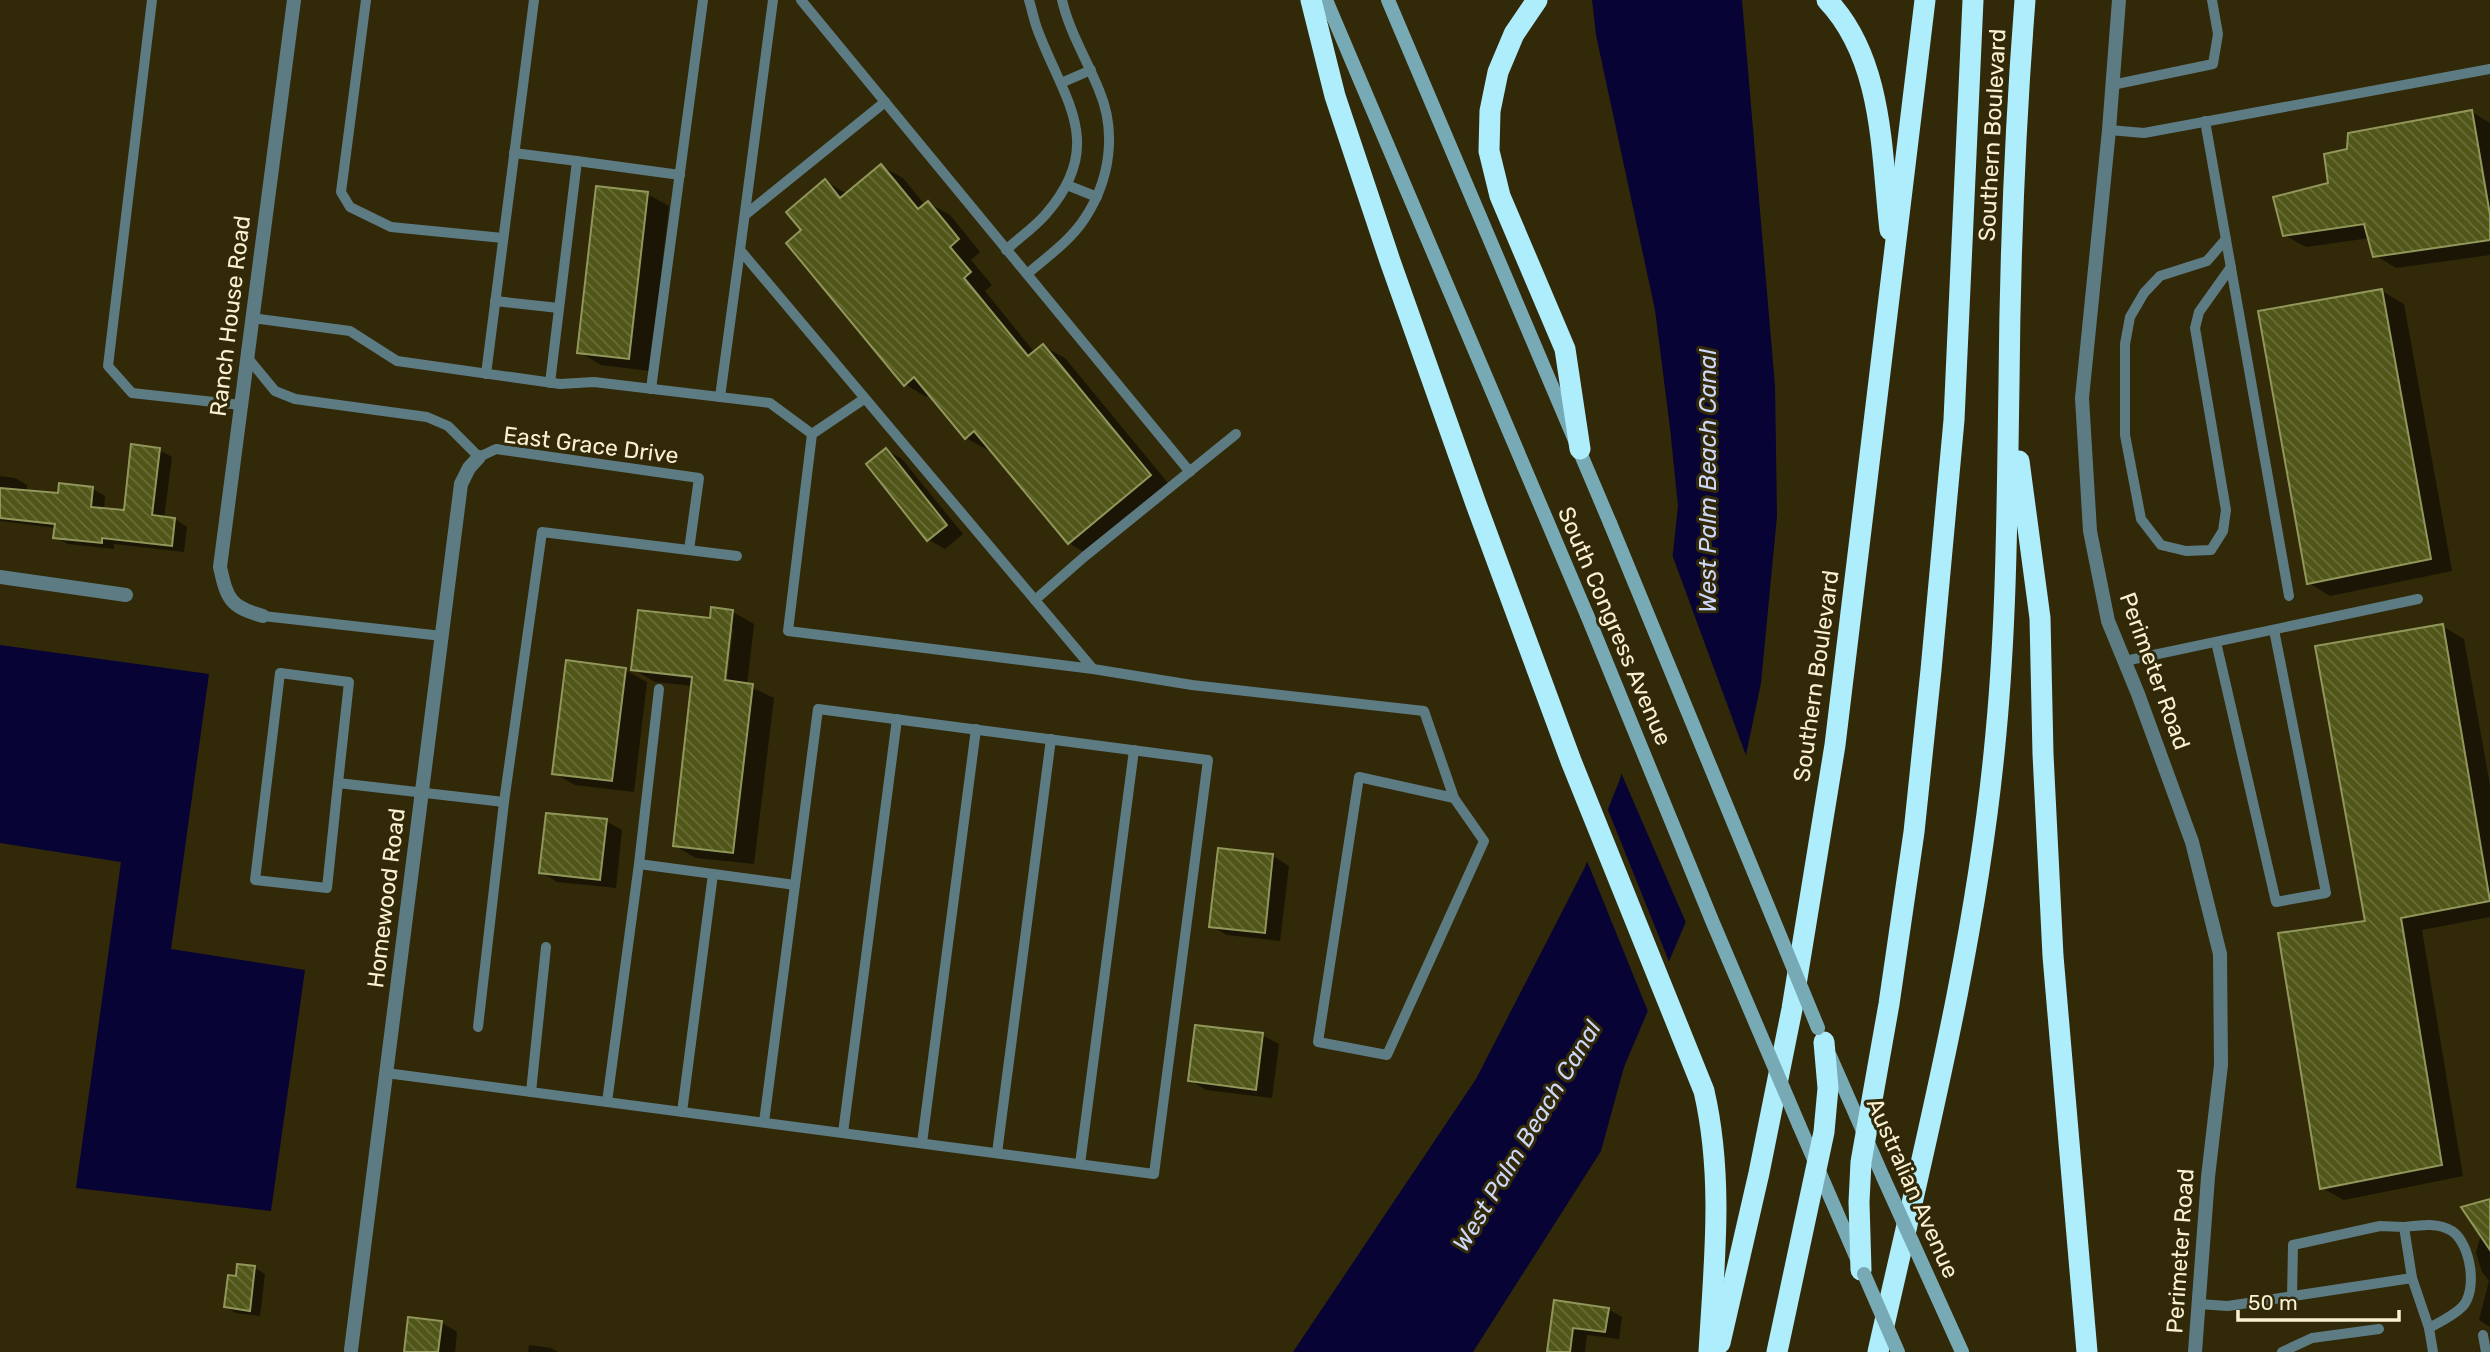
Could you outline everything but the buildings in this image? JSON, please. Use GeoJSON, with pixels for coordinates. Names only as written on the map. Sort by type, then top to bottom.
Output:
{"type":"FeatureCollection","features":[{"type":"Feature","properties":{"kind":"highway"},"geometry":{"type":"LineString","coordinates":[[1311,0],[1335,96],[1390,261],[1581,788],[1704,1091],[1715,1150],[1717,1214],[1709,1352]]}},
{"type":"Feature","properties":{"kind":"highway"},"geometry":{"type":"LineString","coordinates":[[1537,0],[1514,34],[1497,72],[1490,111],[1489,151],[1500,196],[1564,349],[1580,449]]}},
{"type":"Feature","properties":{"kind":"highway"},"geometry":{"type":"LineString","coordinates":[[1827,0],[1856,41],[1871,82],[1894,268]]}},
{"type":"Feature","properties":{"kind":"highway","name":"Southern Boulevard"},"geometry":{"type":"LineString","coordinates":[[1718,1352],[1770,1120],[1811,897],[1845,666],[1925,0]]}},
{"type":"Feature","properties":{"kind":"highway"},"geometry":{"type":"LineString","coordinates":[[1863,1272],[1859,1202],[1864,1135],[1878,1071],[1902,919],[1931,670],[1954,420],[1973,0]]}},
{"type":"Feature","properties":{"kind":"highway","name":"Southern Boulevard"},"geometry":{"type":"LineString","coordinates":[[1878,1352],[1960,986],[1986,817],[2002,659],[2008,528],[2009,381],[2017,135],[2025,0]]}},
{"type":"Feature","properties":{"kind":"highway"},"geometry":{"type":"LineString","coordinates":[[2009,381],[2040,618],[2043,754],[2053,956],[2087,1352]]}},
{"type":"Feature","properties":{"kind":"highway"},"geometry":{"type":"LineString","coordinates":[[1777,1352],[1826,1110],[1828,1088],[1821,1035]]}},
{"type":"Feature","properties":{"kind":"main road","name":"South Congress Avenue"},"geometry":{"type":"LineString","coordinates":[[1326,0],[1587,615],[1713,923],[1863,1272]]}},
{"type":"Feature","properties":{"kind":"main road","name":"South Congress Avenue"},"geometry":{"type":"LineString","coordinates":[[1388,0],[1580,449],[1821,1035]]}},
{"type":"Feature","properties":{"kind":"main road","name":"Australian Avenue"},"geometry":{"type":"LineString","coordinates":[[1821,1035],[1962,1352]]}},
{"type":"Feature","properties":{"kind":"main road"},"geometry":{"type":"LineString","coordinates":[[1863,1272],[1898,1352]]}},
{"type":"Feature","properties":{"kind":"street","name":"Ranch House Road"},"geometry":{"type":"LineString","coordinates":[[263,616],[241,610],[226,592],[220,567],[294,0]]}},
{"type":"Feature","properties":{"kind":"street","name":"Perimeter Road"},"geometry":{"type":"LineString","coordinates":[[2119,0],[2082,398],[2090,531],[2108,621],[2192,842],[2220,954],[2221,1065],[2208,1177],[2195,1352]]}},
{"type":"Feature","properties":{"kind":"street","name":"Homewood Road"},"geometry":{"type":"LineString","coordinates":[[351,1350],[461,484],[468,468],[479,457]]}},
{"type":"Feature","properties":{"kind":"street"},"geometry":{"type":"LineString","coordinates":[[0,578],[125,595]]}},
{"type":"Feature","properties":{"kind":"lane"},"geometry":{"type":"LineString","coordinates":[[152,0],[108,366],[132,393],[241,405]]}},
{"type":"Feature","properties":{"kind":"lane"},"geometry":{"type":"LineString","coordinates":[[366,0],[341,192],[350,207],[391,227],[503,238]]}},
{"type":"Feature","properties":{"kind":"lane"},"geometry":{"type":"LineString","coordinates":[[486,373],[534,0]]}},
{"type":"Feature","properties":{"kind":"lane"},"geometry":{"type":"LineString","coordinates":[[651,388],[703,0]]}},
{"type":"Feature","properties":{"kind":"lane"},"geometry":{"type":"LineString","coordinates":[[720,397],[774,0]]}},
{"type":"Feature","properties":{"kind":"lane"},"geometry":{"type":"LineString","coordinates":[[801,0],[1189,472]]}},
{"type":"Feature","properties":{"kind":"lane"},"geometry":{"type":"LineString","coordinates":[[1006,250],[1046,214],[1067,185],[1076,158],[1077,135],[1072,108],[1037,29],[1030,0]]}},
{"type":"Feature","properties":{"kind":"lane"},"geometry":{"type":"LineString","coordinates":[[1027,274],[1066,240],[1084,220],[1104,178],[1110,148],[1109,121],[1101,93],[1062,0]]}},
{"type":"Feature","properties":{"kind":"lane"},"geometry":{"type":"LineString","coordinates":[[2112,85],[2213,64],[2218,34],[2212,0]]}},
{"type":"Feature","properties":{"kind":"lane"},"geometry":{"type":"LineString","coordinates":[[2109,130],[2144,132],[2490,69]]}},
{"type":"Feature","properties":{"kind":"lane"},"geometry":{"type":"LineString","coordinates":[[1061,83],[1091,70]]}},
{"type":"Feature","properties":{"kind":"lane"},"geometry":{"type":"LineString","coordinates":[[745,215],[885,102]]}},
{"type":"Feature","properties":{"kind":"lane"},"geometry":{"type":"LineString","coordinates":[[2205,121],[2289,596]]}},
{"type":"Feature","properties":{"kind":"lane"},"geometry":{"type":"LineString","coordinates":[[514,153],[680,174]]}},
{"type":"Feature","properties":{"kind":"lane"},"geometry":{"type":"LineString","coordinates":[[550,383],[577,161]]}},
{"type":"Feature","properties":{"kind":"lane"},"geometry":{"type":"LineString","coordinates":[[1067,185],[1097,197]]}},
{"type":"Feature","properties":{"kind":"lane"},"geometry":{"type":"LineString","coordinates":[[2226,239],[2207,261],[2160,276],[2144,293],[2130,317],[2125,344],[2125,435],[2141,519],[2161,545],[2186,551],[2211,550],[2222,531],[2226,510],[2195,328],[2199,312],[2231,267]]}},
{"type":"Feature","properties":{"kind":"lane"},"geometry":{"type":"LineString","coordinates":[[740,250],[1093,669]]}},
{"type":"Feature","properties":{"kind":"lane"},"geometry":{"type":"LineString","coordinates":[[495,301],[559,308]]}},
{"type":"Feature","properties":{"kind":"lane"},"geometry":{"type":"LineString","coordinates":[[253,318],[350,331],[397,361],[550,383],[594,382],[770,403],[813,434]]}},
{"type":"Feature","properties":{"kind":"lane"},"geometry":{"type":"LineString","coordinates":[[247,357],[275,391],[295,399],[427,417],[448,426],[479,457]]}},
{"type":"Feature","properties":{"kind":"lane"},"geometry":{"type":"LineString","coordinates":[[864,398],[813,434],[788,631],[1093,669],[1205,687],[1424,710],[1454,798],[1484,841],[1387,1055],[1318,1042],[1359,777],[1454,798]]}},
{"type":"Feature","properties":{"kind":"lane"},"geometry":{"type":"LineString","coordinates":[[1035,600],[1236,434]]}},
{"type":"Feature","properties":{"kind":"lane","name":"East Grace Drive"},"geometry":{"type":"LineString","coordinates":[[479,457],[496,449],[699,478],[689,550]]}},
{"type":"Feature","properties":{"kind":"lane"},"geometry":{"type":"LineString","coordinates":[[478,1027],[504,802],[542,532],[737,555]]}},
{"type":"Feature","properties":{"kind":"lane"},"geometry":{"type":"LineString","coordinates":[[2125,661],[2418,599]]}},
{"type":"Feature","properties":{"kind":"lane"},"geometry":{"type":"LineString","coordinates":[[263,616],[442,636]]}},
{"type":"Feature","properties":{"kind":"lane"},"geometry":{"type":"LineString","coordinates":[[2217,642],[2276,902],[2326,893],[2274,630]]}},
{"type":"Feature","properties":{"kind":"lane"},"geometry":{"type":"LineString","coordinates":[[280,673],[349,682],[338,783],[327,888],[256,880],[280,673]]}},
{"type":"Feature","properties":{"kind":"lane"},"geometry":{"type":"LineString","coordinates":[[607,1102],[659,689]]}},
{"type":"Feature","properties":{"kind":"lane"},"geometry":{"type":"LineString","coordinates":[[386,1073],[1154,1174],[1208,760],[818,709],[764,1122]]}},
{"type":"Feature","properties":{"kind":"lane"},"geometry":{"type":"LineString","coordinates":[[843,1133],[897,719]]}},
{"type":"Feature","properties":{"kind":"lane"},"geometry":{"type":"LineString","coordinates":[[922,1143],[976,729]]}},
{"type":"Feature","properties":{"kind":"lane"},"geometry":{"type":"LineString","coordinates":[[997,1153],[1051,739]]}},
{"type":"Feature","properties":{"kind":"lane"},"geometry":{"type":"LineString","coordinates":[[1080,1164],[1134,750]]}},
{"type":"Feature","properties":{"kind":"lane"},"geometry":{"type":"LineString","coordinates":[[338,783],[504,802]]}},
{"type":"Feature","properties":{"kind":"lane"},"geometry":{"type":"LineString","coordinates":[[639,864],[795,885]]}},
{"type":"Feature","properties":{"kind":"lane"},"geometry":{"type":"LineString","coordinates":[[682,1112],[713,874]]}},
{"type":"Feature","properties":{"kind":"lane"},"geometry":{"type":"LineString","coordinates":[[531,1092],[546,947]]}},
{"type":"Feature","properties":{"kind":"lane"},"geometry":{"type":"LineString","coordinates":[[2292,1298],[2293,1245],[2380,1226],[2436,1224],[2454,1232],[2464,1248],[2470,1269],[2471,1287],[2463,1306],[2429,1328]]}},
{"type":"Feature","properties":{"kind":"lane"},"geometry":{"type":"LineString","coordinates":[[2404,1227],[2412,1278],[2429,1328],[2433,1352]]}},
{"type":"Feature","properties":{"kind":"lane"},"geometry":{"type":"LineString","coordinates":[[2198,1304],[2228,1306],[2412,1278]]}},
{"type":"Feature","properties":{"kind":"lane"},"geometry":{"type":"LineString","coordinates":[[2282,1352],[2312,1339],[2379,1329]]}},
{"type":"Feature","properties":{"kind":"lane"},"geometry":{"type":"LineString","coordinates":[[2483,1335],[2486,1352]]}},
{"type":"Feature","properties":{"kind":"water","name":"West Palm Beach Canal"},"geometry":{"type":"Polygon","coordinates":[[[1592,0],[1742,0],[1775,386],[1777,516],[1761,683],[1746,755],[1716,851],[1624,1067],[1601,1151],[1473,1352],[1293,1352],[1476,1079],[1585,867],[1620,779],[1668,599],[1678,506],[1670,428],[1655,310],[1596,35],[1592,0]]]}},
{"type":"Feature","properties":{"kind":"water"},"geometry":{"type":"Polygon","coordinates":[[[0,645],[209,674],[171,949],[305,970],[271,1211],[76,1188],[121,862],[0,843],[0,645]]]}},
{"type":"Feature","properties":{"kind":"pier"},"geometry":{"type":"Polygon","coordinates":[[[1670,549],[1748,761],[1719,852],[1687,925],[1619,768],[1665,599],[1670,549]]]}},
{"type":"Feature","properties":{"kind":"pier"},"geometry":{"type":"Polygon","coordinates":[[[1606,805],[1670,964],[1649,1014],[1585,856],[1606,805]]]}}]}
